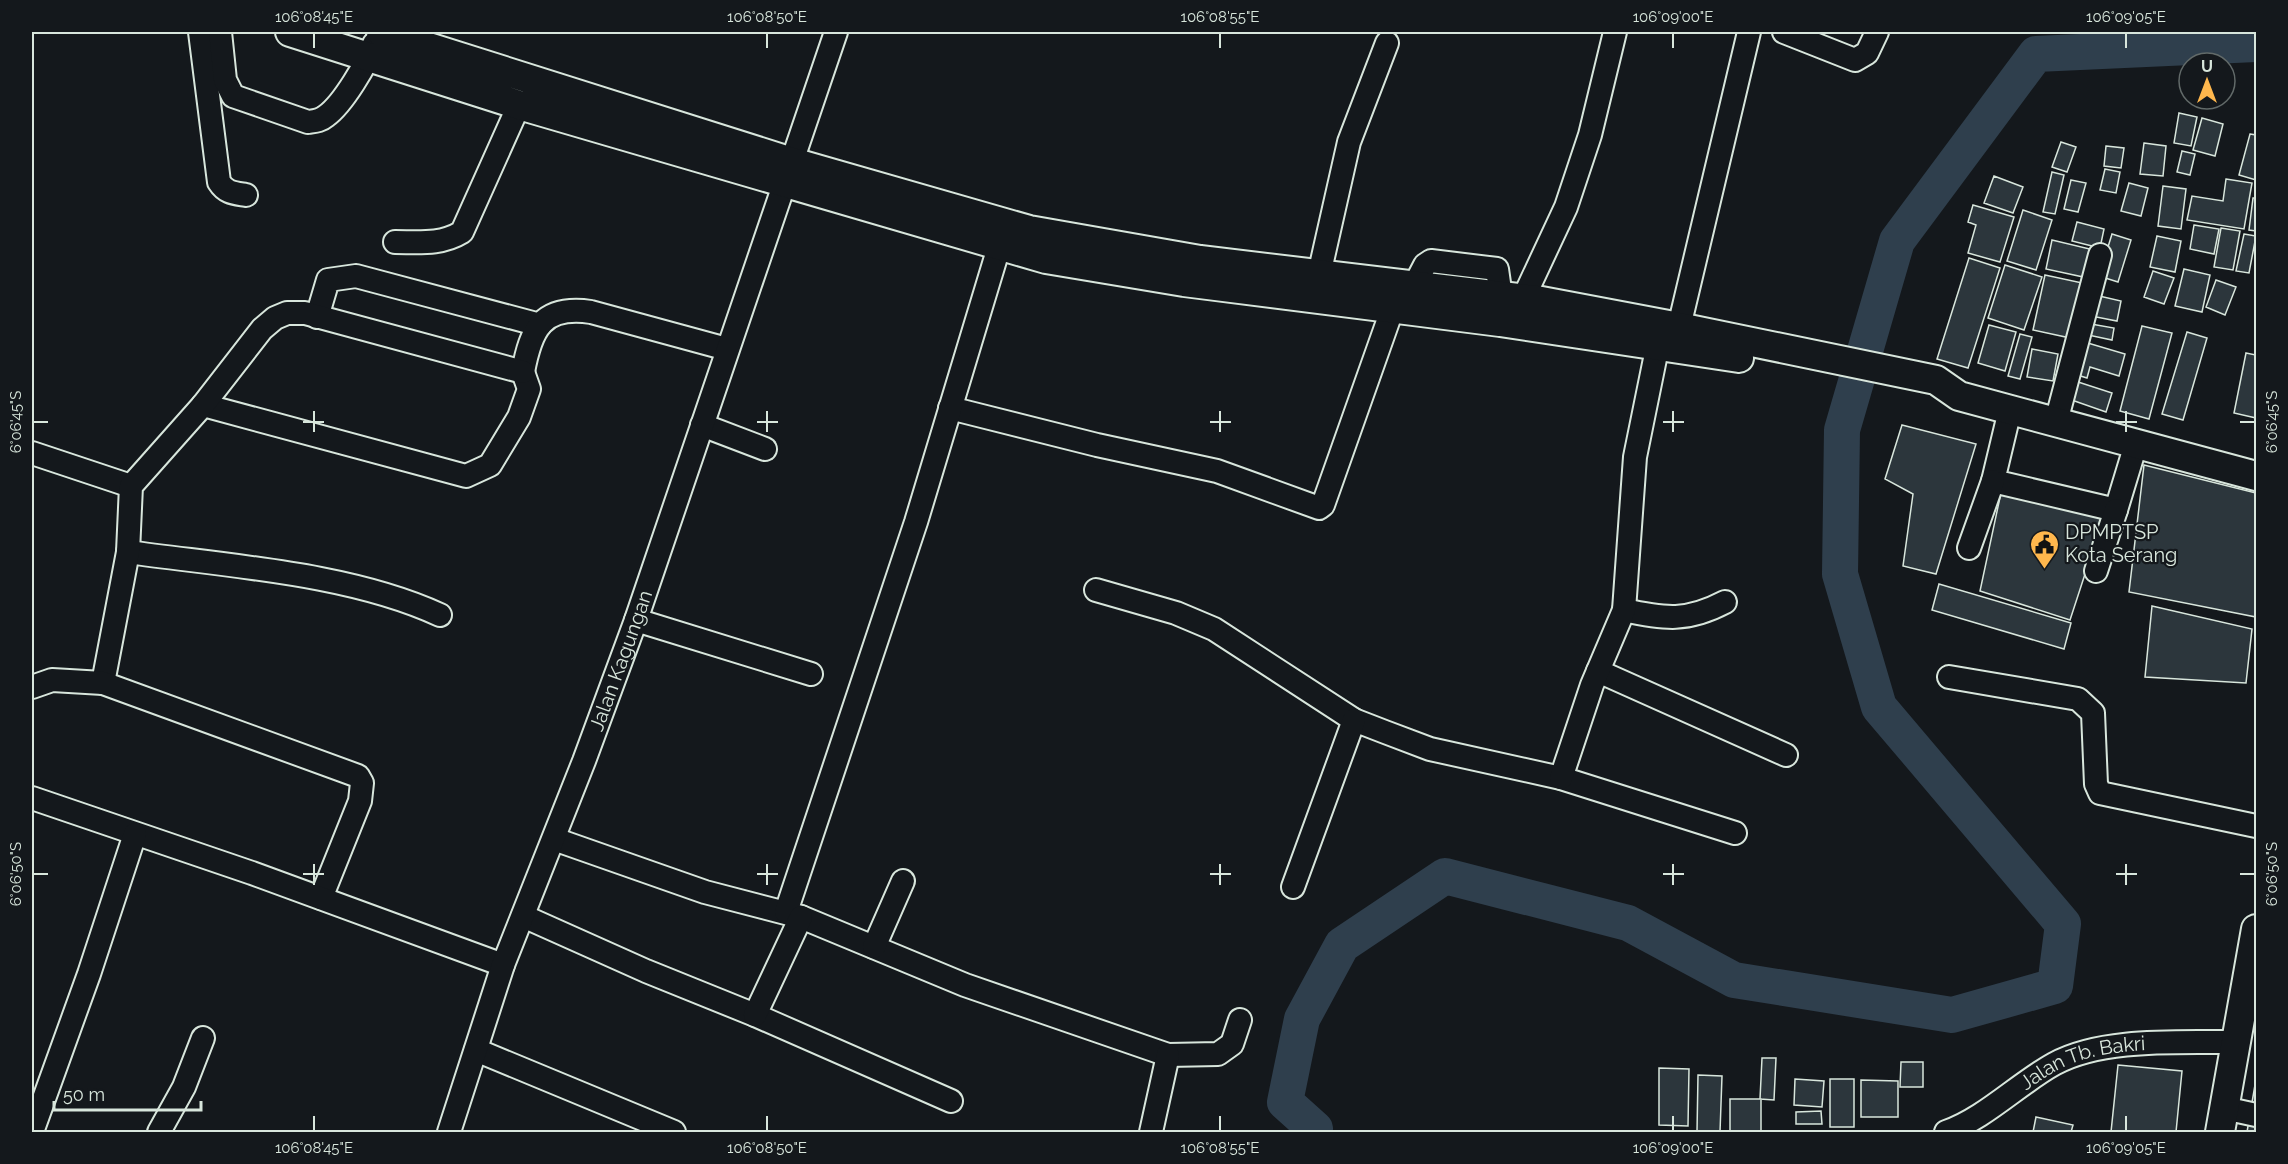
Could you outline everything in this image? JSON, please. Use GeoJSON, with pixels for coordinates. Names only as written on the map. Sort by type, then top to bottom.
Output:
{"type":"FeatureCollection","features":[{"type":"Feature","properties":{"kind":"main road"},"geometry":{"type":"LineString","coordinates":[[290,32],[519,105],[1029,230],[1200,260],[1316,286],[1392,310],[1668,335]]}},
{"type":"Feature","properties":{"kind":"main road"},"geometry":{"type":"LineString","coordinates":[[380,32],[999,247],[1046,259],[1151,277],[1316,286],[1414,286],[1512,298],[1668,335],[1914,385],[1936,380],[1959,396],[2256,476]]}},
{"type":"Feature","properties":{"kind":"main road"},"geometry":{"type":"LineString","coordinates":[[2222,1120],[2255,941]]}},
{"type":"Feature","properties":{"kind":"street"},"geometry":{"type":"LineString","coordinates":[[200,32],[202,66],[219,182],[224,189],[232,193],[246,195]]}},
{"type":"Feature","properties":{"kind":"street"},"geometry":{"type":"LineString","coordinates":[[220,32],[225,80],[233,96],[308,122],[319,121],[332,112],[369,59],[380,32]]}},
{"type":"Feature","properties":{"kind":"street","name":"Jalan Kagungan"},"geometry":{"type":"LineString","coordinates":[[448,1132],[503,965],[636,621],[836,32]]}},
{"type":"Feature","properties":{"kind":"street"},"geometry":{"type":"LineString","coordinates":[[1512,298],[1566,207],[1590,135],[1615,32]]}},
{"type":"Feature","properties":{"kind":"street"},"geometry":{"type":"LineString","coordinates":[[1561,778],[1598,671],[1624,610],[1635,457],[1749,32]]}},
{"type":"Feature","properties":{"kind":"street"},"geometry":{"type":"LineString","coordinates":[[1784,32],[1855,60],[1867,53],[1877,32]]}},
{"type":"Feature","properties":{"kind":"street"},"geometry":{"type":"LineString","coordinates":[[1316,286],[1349,142],[1387,43]]}},
{"type":"Feature","properties":{"kind":"street"},"geometry":{"type":"LineString","coordinates":[[395,242],[435,242],[451,239],[462,232],[519,105]]}},
{"type":"Feature","properties":{"kind":"street"},"geometry":{"type":"LineString","coordinates":[[755,1014],[793,915],[999,247]]}},
{"type":"Feature","properties":{"kind":"street"},"geometry":{"type":"LineString","coordinates":[[2055,422],[2100,255]]}},
{"type":"Feature","properties":{"kind":"street"},"geometry":{"type":"LineString","coordinates":[[317,317],[328,280],[356,276],[540,325]]}},
{"type":"Feature","properties":{"kind":"street"},"geometry":{"type":"LineString","coordinates":[[203,405],[466,476],[490,465],[519,417],[530,389],[523,372],[533,331],[569,309],[591,312],[728,349]]}},
{"type":"Feature","properties":{"kind":"street"},"geometry":{"type":"LineString","coordinates":[[950,408],[1097,445],[1217,471],[1319,508],[1323,506],[1392,310]]}},
{"type":"Feature","properties":{"kind":"street"},"geometry":{"type":"LineString","coordinates":[[103,683],[128,552],[130,486],[203,405],[262,329],[275,318],[287,313],[305,313],[523,372]]}},
{"type":"Feature","properties":{"kind":"street"},"geometry":{"type":"LineString","coordinates":[[1969,548],[1993,481],[2010,410]]}},
{"type":"Feature","properties":{"kind":"street"},"geometry":{"type":"LineString","coordinates":[[702,425],[765,449]]}},
{"type":"Feature","properties":{"kind":"street"},"geometry":{"type":"LineString","coordinates":[[2096,571],[2136,444]]}},
{"type":"Feature","properties":{"kind":"street"},"geometry":{"type":"LineString","coordinates":[[32,453],[130,486]]}},
{"type":"Feature","properties":{"kind":"street"},"geometry":{"type":"LineString","coordinates":[[1993,481],[2116,510]]}},
{"type":"Feature","properties":{"kind":"street"},"geometry":{"type":"LineString","coordinates":[[128,552],[328,582],[412,602],[440,615]]}},
{"type":"Feature","properties":{"kind":"street"},"geometry":{"type":"LineString","coordinates":[[1096,590],[1176,613],[1214,629],[1354,720],[1431,749],[1561,778],[1736,833]]}},
{"type":"Feature","properties":{"kind":"street"},"geometry":{"type":"LineString","coordinates":[[1624,610],[1660,618],[1689,617],[1725,602]]}},
{"type":"Feature","properties":{"kind":"street"},"geometry":{"type":"LineString","coordinates":[[636,621],[811,674]]}},
{"type":"Feature","properties":{"kind":"street"},"geometry":{"type":"LineString","coordinates":[[1598,671],[1786,755]]}},
{"type":"Feature","properties":{"kind":"street"},"geometry":{"type":"LineString","coordinates":[[1949,677],[2078,699],[2085,704],[2093,713],[2096,784],[2100,793],[2256,826]]}},
{"type":"Feature","properties":{"kind":"street"},"geometry":{"type":"LineString","coordinates":[[32,687],[52,680],[103,683],[358,776],[362,783],[360,801],[321,898]]}},
{"type":"Feature","properties":{"kind":"street"},"geometry":{"type":"LineString","coordinates":[[1293,887],[1354,720]]}},
{"type":"Feature","properties":{"kind":"street"},"geometry":{"type":"LineString","coordinates":[[32,798],[321,898],[503,965]]}},
{"type":"Feature","properties":{"kind":"street"},"geometry":{"type":"LineString","coordinates":[[32,1132],[36,1098],[89,974],[135,834]]}},
{"type":"Feature","properties":{"kind":"street"},"geometry":{"type":"LineString","coordinates":[[554,838],[705,892],[793,915],[965,985],[1168,1055],[1218,1054],[1232,1044],[1240,1020]]}},
{"type":"Feature","properties":{"kind":"street"},"geometry":{"type":"LineString","coordinates":[[874,947],[903,880]]}},
{"type":"Feature","properties":{"kind":"street"},"geometry":{"type":"LineString","coordinates":[[523,916],[646,972],[755,1014],[951,1101]]}},
{"type":"Feature","properties":{"kind":"street"},"geometry":{"type":"LineString","coordinates":[[159,1132],[184,1087],[203,1038]]}},
{"type":"Feature","properties":{"kind":"street","name":"Jalan Tb. Bakri"},"geometry":{"type":"LineString","coordinates":[[1946,1132],[1963,1126],[1975,1125],[2020,1085],[2057,1062],[2098,1048],[2236,1042]]}},
{"type":"Feature","properties":{"kind":"street"},"geometry":{"type":"LineString","coordinates":[[476,1050],[674,1132]]}},
{"type":"Feature","properties":{"kind":"street"},"geometry":{"type":"LineString","coordinates":[[1150,1132],[1168,1055]]}},
{"type":"Feature","properties":{"kind":"street"},"geometry":{"type":"LineString","coordinates":[[2222,1120],[2256,1115]]}},
{"type":"Feature","properties":{"kind":"building"},"geometry":{"type":"Polygon","coordinates":[[[2179,113],[2197,117],[2191,146],[2174,143],[2179,113]]]}},
{"type":"Feature","properties":{"kind":"building"},"geometry":{"type":"Polygon","coordinates":[[[2202,118],[2223,124],[2215,156],[2193,150],[2202,118]]]}},
{"type":"Feature","properties":{"kind":"building"},"geometry":{"type":"Polygon","coordinates":[[[2250,134],[2256,135],[2256,180],[2239,175],[2250,134]]]}},
{"type":"Feature","properties":{"kind":"building"},"geometry":{"type":"Polygon","coordinates":[[[2061,142],[2076,147],[2067,172],[2052,167],[2061,142]]]}},
{"type":"Feature","properties":{"kind":"building"},"geometry":{"type":"Polygon","coordinates":[[[2144,143],[2166,146],[2163,176],[2140,174],[2144,143]]]}},
{"type":"Feature","properties":{"kind":"building"},"geometry":{"type":"Polygon","coordinates":[[[2106,146],[2124,148],[2121,168],[2104,166],[2106,146]]]}},
{"type":"Feature","properties":{"kind":"building"},"geometry":{"type":"Polygon","coordinates":[[[2182,151],[2195,154],[2190,175],[2177,172],[2182,151]]]}},
{"type":"Feature","properties":{"kind":"building"},"geometry":{"type":"Polygon","coordinates":[[[2105,169],[2120,172],[2116,193],[2100,190],[2105,169]]]}},
{"type":"Feature","properties":{"kind":"building"},"geometry":{"type":"Polygon","coordinates":[[[2052,172],[2064,175],[2055,214],[2043,212],[2052,172]]]}},
{"type":"Feature","properties":{"kind":"building"},"geometry":{"type":"Polygon","coordinates":[[[1994,176],[2023,187],[2013,213],[1984,203],[1994,176]]]}},
{"type":"Feature","properties":{"kind":"building"},"geometry":{"type":"Polygon","coordinates":[[[2226,179],[2252,183],[2244,229],[2187,220],[2192,196],[2223,201],[2226,179]]]}},
{"type":"Feature","properties":{"kind":"building"},"geometry":{"type":"Polygon","coordinates":[[[2071,180],[2086,183],[2078,212],[2064,209],[2071,180]]]}},
{"type":"Feature","properties":{"kind":"building"},"geometry":{"type":"Polygon","coordinates":[[[2129,183],[2148,188],[2141,216],[2121,211],[2129,183]]]}},
{"type":"Feature","properties":{"kind":"building"},"geometry":{"type":"Polygon","coordinates":[[[2163,186],[2186,189],[2181,229],[2158,226],[2163,186]]]}},
{"type":"Feature","properties":{"kind":"building"},"geometry":{"type":"Polygon","coordinates":[[[2253,198],[2256,198],[2256,231],[2249,230],[2253,198]]]}},
{"type":"Feature","properties":{"kind":"building"},"geometry":{"type":"Polygon","coordinates":[[[1973,205],[2014,217],[2000,262],[1968,253],[1976,225],[1968,222],[1973,205]]]}},
{"type":"Feature","properties":{"kind":"building"},"geometry":{"type":"Polygon","coordinates":[[[2023,210],[2052,220],[2036,270],[2007,261],[2023,210]]]}},
{"type":"Feature","properties":{"kind":"building"},"geometry":{"type":"Polygon","coordinates":[[[2077,222],[2104,229],[2100,248],[2072,241],[2077,222]]]}},
{"type":"Feature","properties":{"kind":"building"},"geometry":{"type":"Polygon","coordinates":[[[2194,225],[2219,229],[2214,254],[2190,249],[2194,225]]]}},
{"type":"Feature","properties":{"kind":"building"},"geometry":{"type":"Polygon","coordinates":[[[2221,228],[2240,231],[2233,270],[2214,267],[2221,228]]]}},
{"type":"Feature","properties":{"kind":"building"},"geometry":{"type":"Polygon","coordinates":[[[2112,234],[2131,240],[2118,282],[2099,276],[2112,234]]]}},
{"type":"Feature","properties":{"kind":"building"},"geometry":{"type":"Polygon","coordinates":[[[2244,234],[2256,236],[2249,273],[2236,271],[2244,234]]]}},
{"type":"Feature","properties":{"kind":"building"},"geometry":{"type":"Polygon","coordinates":[[[2157,236],[2181,241],[2175,272],[2150,267],[2157,236]]]}},
{"type":"Feature","properties":{"kind":"building"},"geometry":{"type":"Polygon","coordinates":[[[2052,240],[2094,250],[2088,278],[2046,269],[2052,240]]]}},
{"type":"Feature","properties":{"kind":"building"},"geometry":{"type":"Polygon","coordinates":[[[1969,258],[2000,268],[1968,368],[1937,359],[1969,258]]]}},
{"type":"Feature","properties":{"kind":"building"},"geometry":{"type":"Polygon","coordinates":[[[2005,265],[2042,277],[2024,330],[1988,318],[2005,265]]]}},
{"type":"Feature","properties":{"kind":"building"},"geometry":{"type":"Polygon","coordinates":[[[2184,269],[2210,275],[2202,312],[2175,306],[2184,269]]]}},
{"type":"Feature","properties":{"kind":"building"},"geometry":{"type":"Polygon","coordinates":[[[2153,271],[2174,278],[2164,304],[2144,297],[2153,271]]]}},
{"type":"Feature","properties":{"kind":"building"},"geometry":{"type":"Polygon","coordinates":[[[2045,275],[2087,284],[2075,339],[2033,330],[2045,275]]]}},
{"type":"Feature","properties":{"kind":"building"},"geometry":{"type":"Polygon","coordinates":[[[2216,280],[2236,287],[2225,315],[2206,307],[2216,280]]]}},
{"type":"Feature","properties":{"kind":"building"},"geometry":{"type":"Polygon","coordinates":[[[2095,295],[2121,301],[2117,321],[2091,316],[2095,295]]]}},
{"type":"Feature","properties":{"kind":"building"},"geometry":{"type":"Polygon","coordinates":[[[2091,324],[2114,328],[2112,340],[2088,335],[2091,324]]]}},
{"type":"Feature","properties":{"kind":"building"},"geometry":{"type":"Polygon","coordinates":[[[1989,325],[2016,332],[2005,371],[1978,363],[1989,325]]]}},
{"type":"Feature","properties":{"kind":"building"},"geometry":{"type":"Polygon","coordinates":[[[2142,326],[2172,333],[2149,419],[2120,411],[2142,326]]]}},
{"type":"Feature","properties":{"kind":"building"},"geometry":{"type":"Polygon","coordinates":[[[2187,332],[2207,338],[2183,420],[2162,414],[2187,332]]]}},
{"type":"Feature","properties":{"kind":"building"},"geometry":{"type":"Polygon","coordinates":[[[2020,334],[2032,337],[2020,379],[2008,376],[2020,334]]]}},
{"type":"Feature","properties":{"kind":"building"},"geometry":{"type":"Polygon","coordinates":[[[2081,341],[2125,354],[2119,376],[2090,367],[2087,378],[2071,373],[2081,341]]]}},
{"type":"Feature","properties":{"kind":"building"},"geometry":{"type":"Polygon","coordinates":[[[2032,349],[2058,354],[2053,381],[2027,377],[2032,349]]]}},
{"type":"Feature","properties":{"kind":"building"},"geometry":{"type":"Polygon","coordinates":[[[2246,353],[2256,355],[2256,418],[2234,413],[2246,353]]]}},
{"type":"Feature","properties":{"kind":"building"},"geometry":{"type":"Polygon","coordinates":[[[2072,380],[2112,393],[2106,412],[2066,398],[2072,380]]]}},
{"type":"Feature","properties":{"kind":"building"},"geometry":{"type":"Polygon","coordinates":[[[1902,425],[1976,444],[1936,574],[1903,566],[1913,494],[1885,479],[1902,425]]]}},
{"type":"Feature","properties":{"kind":"building"},"geometry":{"type":"Polygon","coordinates":[[[2144,465],[2256,493],[2256,617],[2129,592],[2144,465]]]}},
{"type":"Feature","properties":{"kind":"building"},"geometry":{"type":"Polygon","coordinates":[[[2002,488],[2104,516],[2070,620],[1980,591],[2002,488]]]}},
{"type":"Feature","properties":{"kind":"building"},"geometry":{"type":"Polygon","coordinates":[[[1939,584],[2071,623],[2064,649],[1932,610],[1939,584]]]}},
{"type":"Feature","properties":{"kind":"building"},"geometry":{"type":"Polygon","coordinates":[[[2152,606],[2252,629],[2246,683],[2145,677],[2152,606]]]}},
{"type":"Feature","properties":{"kind":"building"},"geometry":{"type":"Polygon","coordinates":[[[1762,1058],[1776,1058],[1774,1100],[1760,1099],[1762,1058]]]}},
{"type":"Feature","properties":{"kind":"building"},"geometry":{"type":"Polygon","coordinates":[[[1901,1062],[1923,1062],[1923,1087],[1900,1087],[1901,1062]]]}},
{"type":"Feature","properties":{"kind":"building"},"geometry":{"type":"Polygon","coordinates":[[[2118,1065],[2182,1071],[2176,1132],[2111,1132],[2118,1065]]]}},
{"type":"Feature","properties":{"kind":"building"},"geometry":{"type":"Polygon","coordinates":[[[1659,1068],[1689,1069],[1688,1126],[1659,1125],[1659,1068]]]}},
{"type":"Feature","properties":{"kind":"building"},"geometry":{"type":"Polygon","coordinates":[[[1698,1075],[1722,1076],[1720,1132],[1697,1132],[1698,1075]]]}},
{"type":"Feature","properties":{"kind":"building"},"geometry":{"type":"Polygon","coordinates":[[[1795,1079],[1824,1081],[1822,1107],[1794,1105],[1795,1079]]]}},
{"type":"Feature","properties":{"kind":"building"},"geometry":{"type":"Polygon","coordinates":[[[1830,1079],[1854,1079],[1854,1127],[1830,1127],[1830,1079]]]}},
{"type":"Feature","properties":{"kind":"building"},"geometry":{"type":"Polygon","coordinates":[[[2256,1079],[2256,1132],[2247,1132],[2256,1079]]]}},
{"type":"Feature","properties":{"kind":"building"},"geometry":{"type":"Polygon","coordinates":[[[1861,1080],[1898,1081],[1898,1117],[1861,1117],[1861,1080]]]}},
{"type":"Feature","properties":{"kind":"building"},"geometry":{"type":"Polygon","coordinates":[[[1730,1099],[1761,1099],[1761,1131],[1730,1131],[1730,1099]]]}},
{"type":"Feature","properties":{"kind":"building"},"geometry":{"type":"Polygon","coordinates":[[[1821,1111],[1822,1124],[1796,1124],[1796,1112],[1821,1111]]]}},
{"type":"Feature","properties":{"kind":"building"},"geometry":{"type":"Polygon","coordinates":[[[2036,1117],[2073,1125],[2071,1132],[2033,1132],[2036,1117]]]}},
{"type":"Feature","properties":{"kind":"waterway"},"geometry":{"type":"LineString","coordinates":[[1313,1132],[1315,1129],[1285,1102],[1302,1019],[1342,945],[1445,876],[1628,923],[1734,980],[1952,1015],[2055,986],[2063,924],[1879,707],[1840,574],[1842,430],[1897,241],[2036,54],[2256,44]]}},
{"type":"Feature","properties":{"kind":"place","name":"DPMPTSP Kota Serang"},"geometry":{"type":"Point","coordinates":[2044,570]}}]}
